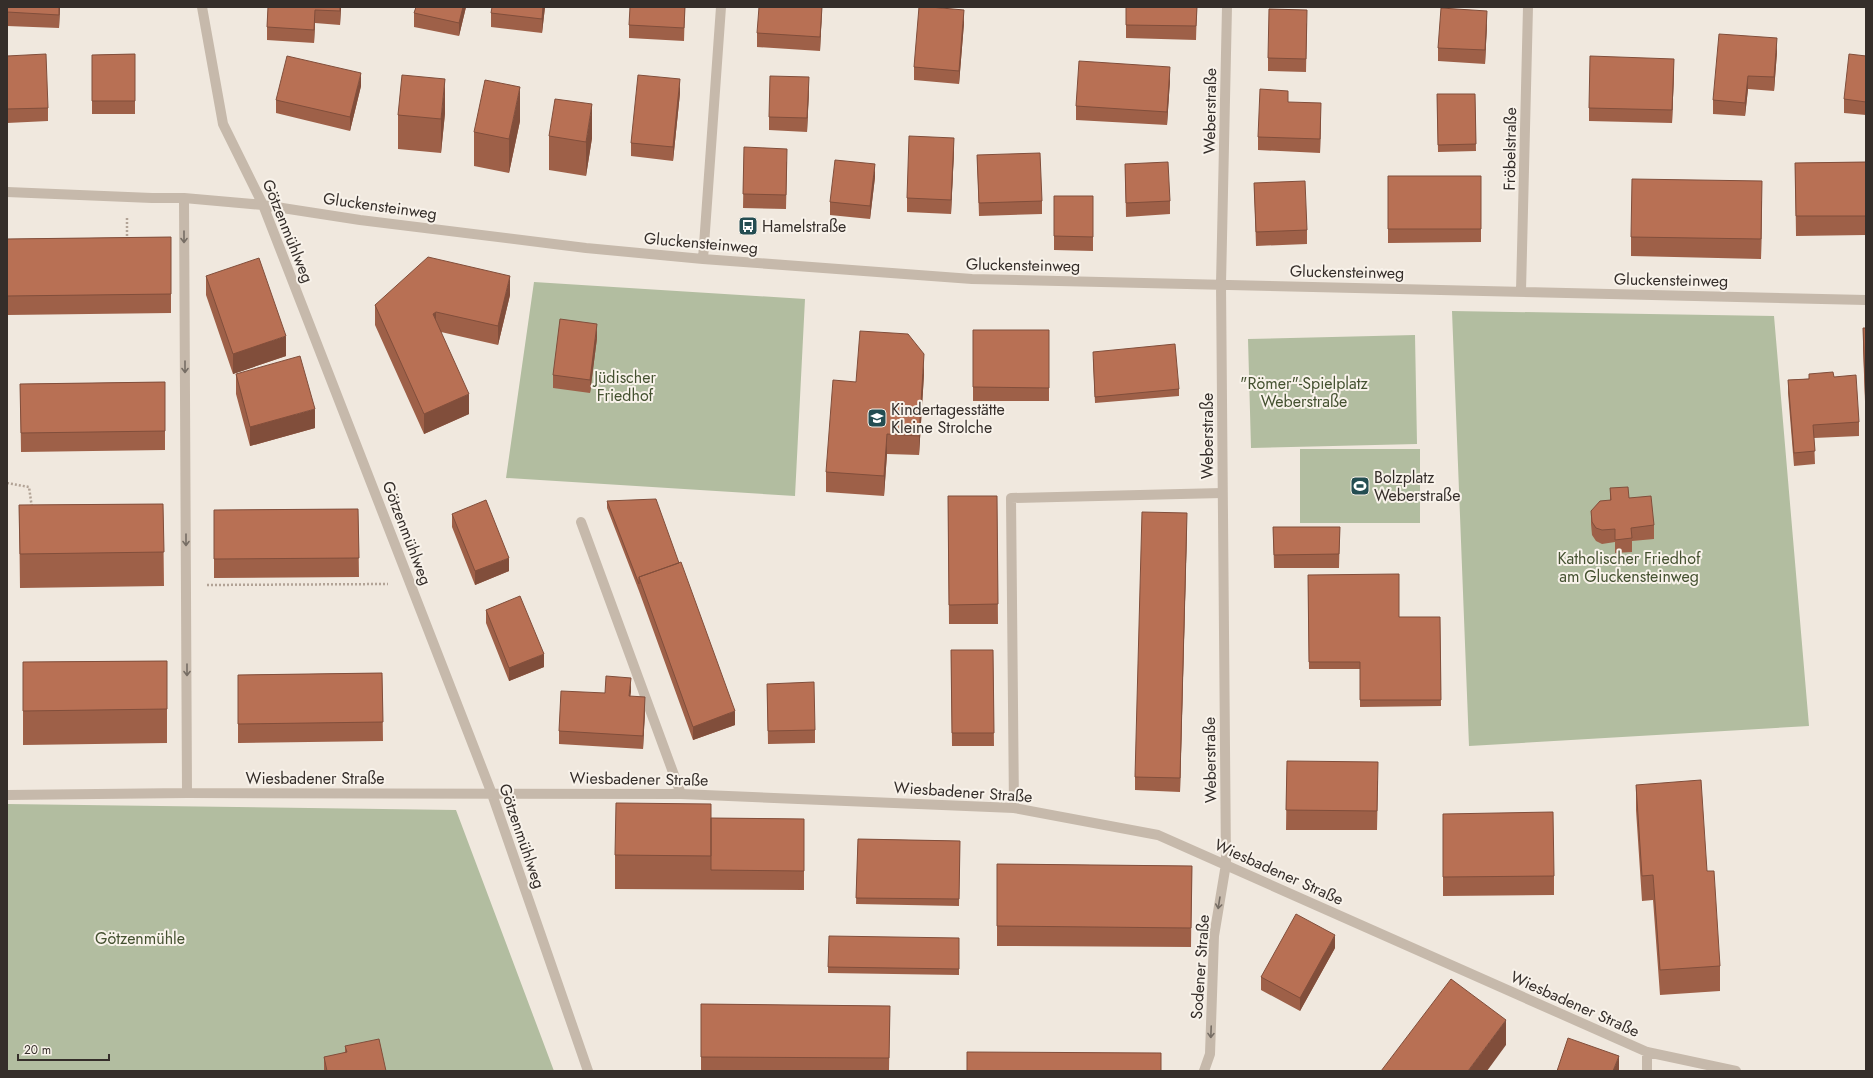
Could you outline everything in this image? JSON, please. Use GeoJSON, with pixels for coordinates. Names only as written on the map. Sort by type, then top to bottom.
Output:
{"type":"FeatureCollection","features":[{"type":"Feature","properties":{"kind":"street","name":"Götzenmühlweg"},"geometry":{"type":"LineString","coordinates":[[202,7],[223,124],[263,205],[492,794],[588,1071]]}},
{"type":"Feature","properties":{"kind":"street"},"geometry":{"type":"LineString","coordinates":[[703,260],[721,7]]}},
{"type":"Feature","properties":{"kind":"street","name":"Weberstraße"},"geometry":{"type":"LineString","coordinates":[[1226,864],[1221,284],[1227,7]]}},
{"type":"Feature","properties":{"kind":"street","name":"Fröbelstraße"},"geometry":{"type":"LineString","coordinates":[[1521,291],[1528,7]]}},
{"type":"Feature","properties":{"kind":"street","name":"Gluckensteinweg"},"geometry":{"type":"LineString","coordinates":[[7,192],[184,198],[263,205],[360,220],[586,248],[703,260],[972,279],[1866,300]]}},
{"type":"Feature","properties":{"kind":"street"},"geometry":{"type":"LineString","coordinates":[[184,198],[187,793]]}},
{"type":"Feature","properties":{"kind":"street"},"geometry":{"type":"LineString","coordinates":[[1014,808],[1011,498],[1222,493]]}},
{"type":"Feature","properties":{"kind":"street"},"geometry":{"type":"LineString","coordinates":[[581,522],[681,794]]}},
{"type":"Feature","properties":{"kind":"street","name":"Wiesbadener Straße"},"geometry":{"type":"LineString","coordinates":[[7,795],[187,793],[681,794],[1014,808],[1158,835],[1647,1052],[1736,1071]]}},
{"type":"Feature","properties":{"kind":"street","name":"Sodener Straße"},"geometry":{"type":"LineString","coordinates":[[1204,1071],[1210,1054],[1214,936],[1226,864]]}},
{"type":"Feature","properties":{"kind":"street"},"geometry":{"type":"LineString","coordinates":[[1647,1052],[1647,1071]]}},
{"type":"Feature","properties":{"kind":"path"},"geometry":{"type":"LineString","coordinates":[[127,232],[127,247]]}},
{"type":"Feature","properties":{"kind":"path"},"geometry":{"type":"LineString","coordinates":[[7,482],[29,487],[32,510]]}},
{"type":"Feature","properties":{"kind":"path"},"geometry":{"type":"LineString","coordinates":[[186,585],[411,584]]}},
{"type":"Feature","properties":{"kind":"green space","name":"Jüdischer Friedhof"},"geometry":{"type":"Polygon","coordinates":[[[534,282],[805,299],[795,496],[506,478],[534,282]]]}},
{"type":"Feature","properties":{"kind":"green space","name":"Katholischer Friedhof am Gluckensteinweg"},"geometry":{"type":"Polygon","coordinates":[[[1452,311],[1774,316],[1809,726],[1469,746],[1452,311]]]}},
{"type":"Feature","properties":{"kind":"green space","name":"\"Römer\"-Spielplatz Weberstraße"},"geometry":{"type":"Polygon","coordinates":[[[1415,335],[1417,444],[1251,448],[1248,339],[1415,335]]]}},
{"type":"Feature","properties":{"kind":"green space","name":"Bolzplatz Weberstraße"},"geometry":{"type":"Polygon","coordinates":[[[1300,449],[1420,449],[1420,523],[1300,523],[1300,449]]]}},
{"type":"Feature","properties":{"kind":"green space","name":"Götzenmühle"},"geometry":{"type":"Polygon","coordinates":[[[7,804],[456,810],[554,1071],[7,1071],[7,804]]]}},
{"type":"Feature","properties":{"kind":"building"},"geometry":{"type":"Polygon","coordinates":[[[7,7],[59,7],[59,15],[7,12],[7,7]]]}},
{"type":"Feature","properties":{"kind":"building"},"geometry":{"type":"Polygon","coordinates":[[[268,7],[340,7],[340,11],[315,10],[314,30],[267,27],[268,7]]]}},
{"type":"Feature","properties":{"kind":"building"},"geometry":{"type":"Polygon","coordinates":[[[416,7],[463,7],[459,23],[414,13],[416,7]]]}},
{"type":"Feature","properties":{"kind":"building"},"geometry":{"type":"Polygon","coordinates":[[[492,7],[543,7],[542,19],[491,13],[492,7]]]}},
{"type":"Feature","properties":{"kind":"building"},"geometry":{"type":"Polygon","coordinates":[[[630,7],[685,7],[684,28],[629,25],[630,7]]]}},
{"type":"Feature","properties":{"kind":"building"},"geometry":{"type":"Polygon","coordinates":[[[759,7],[822,7],[820,37],[757,33],[759,7]]]}},
{"type":"Feature","properties":{"kind":"building"},"geometry":{"type":"Polygon","coordinates":[[[919,7],[964,10],[959,71],[914,67],[919,7]]]}},
{"type":"Feature","properties":{"kind":"building"},"geometry":{"type":"Polygon","coordinates":[[[1126,7],[1197,7],[1196,26],[1126,25],[1126,7]]]}},
{"type":"Feature","properties":{"kind":"building"},"geometry":{"type":"Polygon","coordinates":[[[1441,8],[1487,11],[1485,50],[1438,48],[1441,8]]]}},
{"type":"Feature","properties":{"kind":"building"},"geometry":{"type":"Polygon","coordinates":[[[1269,9],[1307,10],[1306,59],[1268,58],[1269,9]]]}},
{"type":"Feature","properties":{"kind":"building"},"geometry":{"type":"Polygon","coordinates":[[[1719,34],[1777,38],[1774,77],[1748,76],[1745,103],[1713,100],[1719,34]]]}},
{"type":"Feature","properties":{"kind":"building"},"geometry":{"type":"Polygon","coordinates":[[[46,54],[48,108],[7,109],[7,56],[46,54]]]}},
{"type":"Feature","properties":{"kind":"building"},"geometry":{"type":"Polygon","coordinates":[[[135,54],[135,101],[92,101],[92,55],[135,54]]]}},
{"type":"Feature","properties":{"kind":"building"},"geometry":{"type":"Polygon","coordinates":[[[1849,54],[1866,56],[1866,102],[1844,99],[1849,54]]]}},
{"type":"Feature","properties":{"kind":"building"},"geometry":{"type":"Polygon","coordinates":[[[287,56],[361,73],[350,117],[276,100],[287,56]]]}},
{"type":"Feature","properties":{"kind":"building"},"geometry":{"type":"Polygon","coordinates":[[[1590,56],[1674,59],[1672,110],[1589,108],[1590,56]]]}},
{"type":"Feature","properties":{"kind":"building"},"geometry":{"type":"Polygon","coordinates":[[[1079,61],[1170,67],[1167,112],[1076,106],[1079,61]]]}},
{"type":"Feature","properties":{"kind":"building"},"geometry":{"type":"Polygon","coordinates":[[[402,75],[445,79],[441,119],[398,115],[402,75]]]}},
{"type":"Feature","properties":{"kind":"building"},"geometry":{"type":"Polygon","coordinates":[[[638,75],[680,79],[673,147],[631,143],[638,75]]]}},
{"type":"Feature","properties":{"kind":"building"},"geometry":{"type":"Polygon","coordinates":[[[770,76],[809,77],[807,118],[769,117],[770,76]]]}},
{"type":"Feature","properties":{"kind":"building"},"geometry":{"type":"Polygon","coordinates":[[[485,80],[520,87],[509,139],[474,132],[485,80]]]}},
{"type":"Feature","properties":{"kind":"building"},"geometry":{"type":"Polygon","coordinates":[[[1260,89],[1288,91],[1288,102],[1321,103],[1320,139],[1258,137],[1260,89]]]}},
{"type":"Feature","properties":{"kind":"building"},"geometry":{"type":"Polygon","coordinates":[[[1437,94],[1475,94],[1476,144],[1438,145],[1437,94]]]}},
{"type":"Feature","properties":{"kind":"building"},"geometry":{"type":"Polygon","coordinates":[[[555,99],[592,104],[586,142],[549,136],[555,99]]]}},
{"type":"Feature","properties":{"kind":"building"},"geometry":{"type":"Polygon","coordinates":[[[909,136],[954,138],[951,200],[907,198],[909,136]]]}},
{"type":"Feature","properties":{"kind":"building"},"geometry":{"type":"Polygon","coordinates":[[[744,147],[787,149],[786,195],[743,194],[744,147]]]}},
{"type":"Feature","properties":{"kind":"building"},"geometry":{"type":"Polygon","coordinates":[[[1040,153],[1042,201],[979,203],[977,155],[1040,153]]]}},
{"type":"Feature","properties":{"kind":"building"},"geometry":{"type":"Polygon","coordinates":[[[835,160],[875,164],[870,206],[830,202],[835,160]]]}},
{"type":"Feature","properties":{"kind":"building"},"geometry":{"type":"Polygon","coordinates":[[[1168,162],[1170,201],[1126,203],[1125,164],[1168,162]]]}},
{"type":"Feature","properties":{"kind":"building"},"geometry":{"type":"Polygon","coordinates":[[[1866,162],[1866,216],[1796,216],[1795,163],[1866,162]]]}},
{"type":"Feature","properties":{"kind":"building"},"geometry":{"type":"Polygon","coordinates":[[[1388,176],[1481,176],[1481,229],[1388,229],[1388,176]]]}},
{"type":"Feature","properties":{"kind":"building"},"geometry":{"type":"Polygon","coordinates":[[[1632,179],[1762,181],[1761,239],[1631,237],[1632,179]]]}},
{"type":"Feature","properties":{"kind":"building"},"geometry":{"type":"Polygon","coordinates":[[[1305,181],[1307,230],[1256,232],[1254,183],[1305,181]]]}},
{"type":"Feature","properties":{"kind":"building"},"geometry":{"type":"Polygon","coordinates":[[[1054,196],[1093,196],[1093,237],[1054,236],[1054,196]]]}},
{"type":"Feature","properties":{"kind":"building"},"geometry":{"type":"Polygon","coordinates":[[[171,237],[171,294],[7,296],[7,239],[171,237]]]}},
{"type":"Feature","properties":{"kind":"building"},"geometry":{"type":"Polygon","coordinates":[[[428,257],[510,276],[498,326],[436,312],[433,314],[469,394],[424,414],[375,305],[428,257]]]}},
{"type":"Feature","properties":{"kind":"building"},"geometry":{"type":"Polygon","coordinates":[[[259,258],[286,336],[233,354],[206,276],[259,258]]]}},
{"type":"Feature","properties":{"kind":"building"},"geometry":{"type":"Polygon","coordinates":[[[560,319],[597,324],[590,380],[553,375],[560,319]]]}},
{"type":"Feature","properties":{"kind":"building"},"geometry":{"type":"Polygon","coordinates":[[[1863,328],[1866,328],[1866,409],[1863,328]]]}},
{"type":"Feature","properties":{"kind":"building"},"geometry":{"type":"Polygon","coordinates":[[[973,330],[1049,330],[1049,388],[973,387],[973,330]]]}},
{"type":"Feature","properties":{"kind":"building"},"geometry":{"type":"Polygon","coordinates":[[[860,331],[908,334],[924,354],[919,436],[887,434],[884,476],[826,472],[833,380],[856,382],[860,331]]]}},
{"type":"Feature","properties":{"kind":"building"},"geometry":{"type":"Polygon","coordinates":[[[1175,344],[1179,389],[1095,397],[1093,352],[1175,344]]]}},
{"type":"Feature","properties":{"kind":"building"},"geometry":{"type":"Polygon","coordinates":[[[300,356],[315,409],[250,427],[236,374],[300,356]]]}},
{"type":"Feature","properties":{"kind":"building"},"geometry":{"type":"Polygon","coordinates":[[[1833,372],[1834,377],[1856,375],[1859,422],[1813,425],[1815,451],[1794,453],[1788,380],[1809,379],[1809,374],[1833,372]]]}},
{"type":"Feature","properties":{"kind":"building"},"geometry":{"type":"Polygon","coordinates":[[[165,382],[165,431],[21,433],[20,384],[165,382]]]}},
{"type":"Feature","properties":{"kind":"building"},"geometry":{"type":"Polygon","coordinates":[[[1628,487],[1629,498],[1651,496],[1654,525],[1631,528],[1632,538],[1615,540],[1615,529],[1602,530],[1596,528],[1592,522],[1591,511],[1600,501],[1611,500],[1610,488],[1628,487]]]}},
{"type":"Feature","properties":{"kind":"building"},"geometry":{"type":"Polygon","coordinates":[[[948,496],[997,496],[998,604],[949,605],[948,496]]]}},
{"type":"Feature","properties":{"kind":"building"},"geometry":{"type":"Polygon","coordinates":[[[656,499],[679,563],[639,577],[639,584],[607,501],[656,499]]]}},
{"type":"Feature","properties":{"kind":"building"},"geometry":{"type":"Polygon","coordinates":[[[486,500],[509,558],[475,571],[452,514],[486,500]]]}},
{"type":"Feature","properties":{"kind":"building"},"geometry":{"type":"Polygon","coordinates":[[[163,504],[164,552],[20,554],[19,505],[163,504]]]}},
{"type":"Feature","properties":{"kind":"building"},"geometry":{"type":"Polygon","coordinates":[[[358,509],[359,558],[214,559],[214,510],[358,509]]]}},
{"type":"Feature","properties":{"kind":"building"},"geometry":{"type":"Polygon","coordinates":[[[1142,512],[1187,513],[1180,778],[1135,777],[1142,512]]]}},
{"type":"Feature","properties":{"kind":"building"},"geometry":{"type":"Polygon","coordinates":[[[1273,527],[1340,527],[1339,554],[1274,555],[1273,527]]]}},
{"type":"Feature","properties":{"kind":"building"},"geometry":{"type":"Polygon","coordinates":[[[681,562],[735,711],[693,727],[639,577],[681,562]]]}},
{"type":"Feature","properties":{"kind":"building"},"geometry":{"type":"Polygon","coordinates":[[[1399,574],[1399,617],[1440,617],[1441,700],[1360,700],[1360,662],[1309,662],[1308,575],[1399,574]]]}},
{"type":"Feature","properties":{"kind":"building"},"geometry":{"type":"Polygon","coordinates":[[[520,596],[544,654],[509,668],[486,610],[520,596]]]}},
{"type":"Feature","properties":{"kind":"building"},"geometry":{"type":"Polygon","coordinates":[[[951,650],[993,650],[994,733],[952,733],[951,650]]]}},
{"type":"Feature","properties":{"kind":"building"},"geometry":{"type":"Polygon","coordinates":[[[167,661],[167,709],[23,711],[23,662],[167,661]]]}},
{"type":"Feature","properties":{"kind":"building"},"geometry":{"type":"Polygon","coordinates":[[[382,673],[383,722],[238,724],[238,675],[382,673]]]}},
{"type":"Feature","properties":{"kind":"building"},"geometry":{"type":"Polygon","coordinates":[[[606,676],[631,678],[629,696],[645,697],[643,736],[559,731],[561,691],[605,693],[606,676]]]}},
{"type":"Feature","properties":{"kind":"building"},"geometry":{"type":"Polygon","coordinates":[[[814,682],[815,730],[768,731],[767,684],[814,682]]]}},
{"type":"Feature","properties":{"kind":"building"},"geometry":{"type":"Polygon","coordinates":[[[1287,761],[1378,762],[1377,811],[1286,810],[1287,761]]]}},
{"type":"Feature","properties":{"kind":"building"},"geometry":{"type":"Polygon","coordinates":[[[1701,780],[1707,871],[1714,871],[1720,966],[1660,970],[1653,875],[1642,876],[1636,785],[1701,780]]]}},
{"type":"Feature","properties":{"kind":"building"},"geometry":{"type":"Polygon","coordinates":[[[616,803],[711,804],[711,856],[615,855],[616,803]]]}},
{"type":"Feature","properties":{"kind":"building"},"geometry":{"type":"Polygon","coordinates":[[[1553,812],[1554,876],[1443,877],[1443,814],[1553,812]]]}},
{"type":"Feature","properties":{"kind":"building"},"geometry":{"type":"Polygon","coordinates":[[[711,818],[804,819],[804,871],[711,870],[711,818]]]}},
{"type":"Feature","properties":{"kind":"building"},"geometry":{"type":"Polygon","coordinates":[[[858,839],[960,841],[959,899],[856,898],[858,839]]]}},
{"type":"Feature","properties":{"kind":"building"},"geometry":{"type":"Polygon","coordinates":[[[997,864],[1192,866],[1191,928],[997,926],[997,864]]]}},
{"type":"Feature","properties":{"kind":"building"},"geometry":{"type":"Polygon","coordinates":[[[1296,914],[1335,935],[1300,998],[1261,977],[1296,914]]]}},
{"type":"Feature","properties":{"kind":"building"},"geometry":{"type":"Polygon","coordinates":[[[829,936],[959,938],[959,969],[828,967],[829,936]]]}},
{"type":"Feature","properties":{"kind":"building"},"geometry":{"type":"Polygon","coordinates":[[[1451,979],[1506,1020],[1468,1071],[1381,1071],[1451,979]]]}},
{"type":"Feature","properties":{"kind":"building"},"geometry":{"type":"Polygon","coordinates":[[[701,1004],[890,1006],[889,1058],[701,1057],[701,1004]]]}},
{"type":"Feature","properties":{"kind":"building"},"geometry":{"type":"Polygon","coordinates":[[[1568,1038],[1619,1056],[1613,1071],[1557,1071],[1568,1038]]]}},
{"type":"Feature","properties":{"kind":"building"},"geometry":{"type":"Polygon","coordinates":[[[379,1039],[386,1071],[327,1071],[324,1057],[347,1052],[345,1046],[379,1039]]]}},
{"type":"Feature","properties":{"kind":"building"},"geometry":{"type":"Polygon","coordinates":[[[967,1052],[1161,1053],[1161,1071],[967,1071],[967,1052]]]}},
{"type":"Feature","properties":{"kind":"place","name":"Hamelstraße"},"geometry":{"type":"Point","coordinates":[748,226]}},
{"type":"Feature","properties":{"kind":"place","name":"Kindertagesstätte Kleine Strolche"},"geometry":{"type":"Point","coordinates":[877,418]}},
{"type":"Feature","properties":{"kind":"place","name":"Bolzplatz Weberstraße"},"geometry":{"type":"Point","coordinates":[1360,486]}}]}
